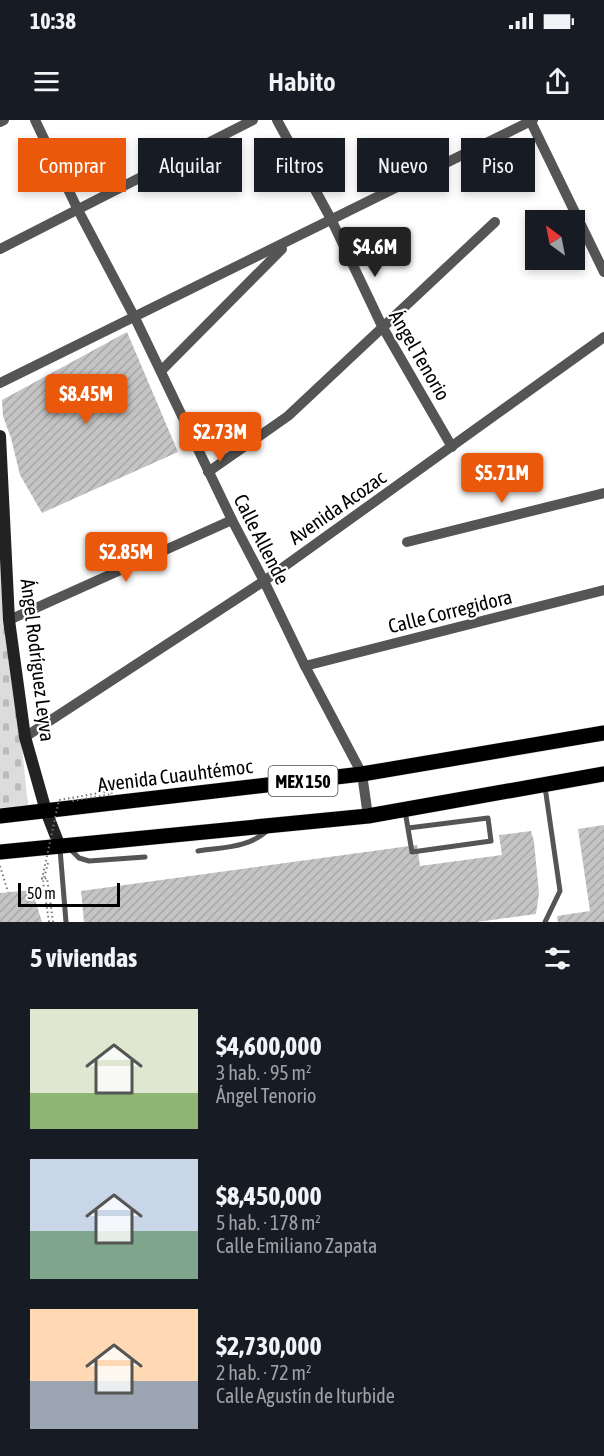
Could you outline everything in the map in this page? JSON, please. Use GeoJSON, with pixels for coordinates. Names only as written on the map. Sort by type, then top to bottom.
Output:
{"type":"FeatureCollection","features":[{"type":"Feature","properties":{"kind":"main road","name":"Avenida Cuauhtémoc"},"geometry":{"type":"LineString","coordinates":[[0,816],[362,774],[604,733]]}},
{"type":"Feature","properties":{"kind":"main road","name":"MEX 150"},"geometry":{"type":"LineString","coordinates":[[0,852],[368,816],[604,774]]}},
{"type":"Feature","properties":{"kind":"street","name":"Calle Allende"},"geometry":{"type":"LineString","coordinates":[[35,120],[78,210],[135,318],[208,472],[362,774],[368,816]]}},
{"type":"Feature","properties":{"kind":"street"},"geometry":{"type":"LineString","coordinates":[[0,249],[253,120]]}},
{"type":"Feature","properties":{"kind":"street","name":"Ángel Tenorio"},"geometry":{"type":"LineString","coordinates":[[277,120],[331,219],[382,326],[452,447]]}},
{"type":"Feature","properties":{"kind":"street"},"geometry":{"type":"LineString","coordinates":[[0,383],[531,120],[604,272]]}},
{"type":"Feature","properties":{"kind":"street"},"geometry":{"type":"LineString","coordinates":[[208,472],[288,416],[495,222]]}},
{"type":"Feature","properties":{"kind":"street"},"geometry":{"type":"LineString","coordinates":[[161,371],[288,242]]}},
{"type":"Feature","properties":{"kind":"street","name":"Avenida Acozac"},"geometry":{"type":"LineString","coordinates":[[25,737],[264,580],[604,337]]}},
{"type":"Feature","properties":{"kind":"street","name":"Ángel Rodríguez Leyva"},"geometry":{"type":"LineString","coordinates":[[0,437],[9,620],[25,737],[46,811],[60,847]]}},
{"type":"Feature","properties":{"kind":"street"},"geometry":{"type":"LineString","coordinates":[[407,542],[604,493]]}},
{"type":"Feature","properties":{"kind":"street"},"geometry":{"type":"LineString","coordinates":[[9,620],[232,520]]}},
{"type":"Feature","properties":{"kind":"street","name":"Calle Corregidora"},"geometry":{"type":"LineString","coordinates":[[305,666],[604,590]]}},
{"type":"Feature","properties":{"kind":"lane"},"geometry":{"type":"LineString","coordinates":[[545,786],[560,891],[545,922]]}},
{"type":"Feature","properties":{"kind":"lane"},"geometry":{"type":"LineString","coordinates":[[405,810],[408,828],[412,852],[492,841],[488,818],[408,828]]}},
{"type":"Feature","properties":{"kind":"lane"},"geometry":{"type":"LineString","coordinates":[[198,851],[243,845],[261,837],[272,825]]}},
{"type":"Feature","properties":{"kind":"lane"},"geometry":{"type":"LineString","coordinates":[[60,847],[89,861],[145,857]]}},
{"type":"Feature","properties":{"kind":"lane"},"geometry":{"type":"LineString","coordinates":[[60,847],[66,922]]}},
{"type":"Feature","properties":{"kind":"path"},"geometry":{"type":"LineString","coordinates":[[51,922],[47,878],[42,879],[59,800],[111,791],[112,794],[72,801]]}},
{"type":"Feature","properties":{"kind":"path"},"geometry":{"type":"LineString","coordinates":[[51,922],[43,882],[60,847]]}},
{"type":"Feature","properties":{"kind":"path"},"geometry":{"type":"LineString","coordinates":[[0,866],[8,892]]}},
{"type":"Feature","properties":{"kind":"green space"},"geometry":{"type":"Polygon","coordinates":[[[0,544],[28,805],[0,808],[0,544]]]}},
{"type":"Feature","properties":{"kind":"building"},"geometry":{"type":"Polygon","coordinates":[[[127,332],[178,452],[42,513],[20,475],[3,416],[2,400],[127,332]]]}},
{"type":"Feature","properties":{"kind":"building"},"geometry":{"type":"Polygon","coordinates":[[[604,825],[604,922],[558,922],[557,916],[590,911],[578,829],[604,825]]]}},
{"type":"Feature","properties":{"kind":"building"},"geometry":{"type":"Polygon","coordinates":[[[531,831],[539,893],[536,914],[477,922],[84,922],[81,891],[417,845],[420,866],[502,855],[499,835],[531,831]]]}},
{"type":"Feature","properties":{"kind":"building"},"geometry":{"type":"Polygon","coordinates":[[[32,890],[42,922],[0,922],[0,893],[32,890]]]}}]}
